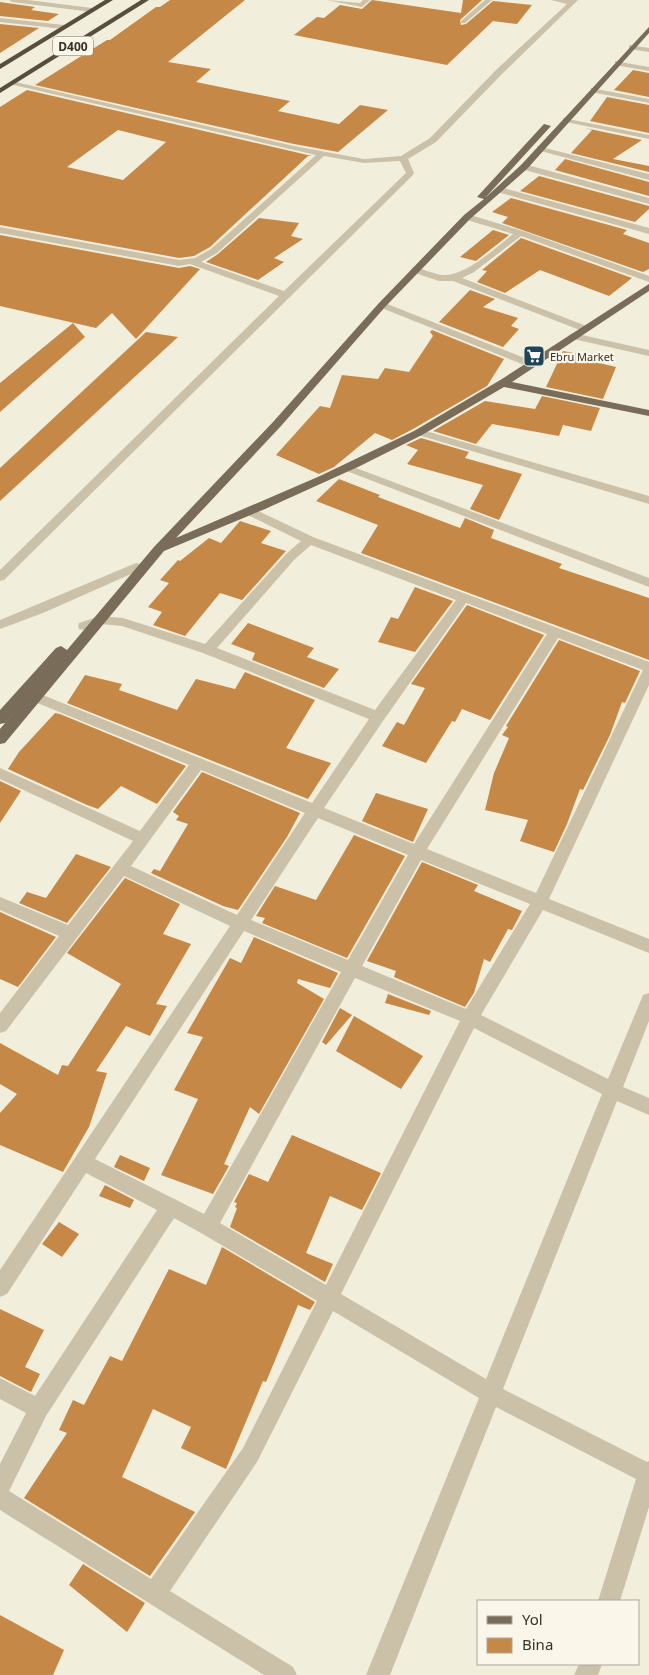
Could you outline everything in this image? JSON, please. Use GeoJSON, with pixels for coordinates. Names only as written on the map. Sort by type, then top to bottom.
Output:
{"type":"FeatureCollection","features":[{"type":"Feature","properties":{"kind":"highway","name":"D400"},"geometry":{"type":"LineString","coordinates":[[0,67],[110,0]]}},
{"type":"Feature","properties":{"kind":"highway","name":"D400"},"geometry":{"type":"LineString","coordinates":[[0,92],[146,0]]}},
{"type":"Feature","properties":{"kind":"main road"},"geometry":{"type":"LineString","coordinates":[[581,91],[649,18]]}},
{"type":"Feature","properties":{"kind":"main road"},"geometry":{"type":"LineString","coordinates":[[0,739],[158,550],[277,424],[382,305],[467,216],[500,190],[524,167],[649,29]]}},
{"type":"Feature","properties":{"kind":"main road"},"geometry":{"type":"LineString","coordinates":[[467,216],[485,191],[554,119]]}},
{"type":"Feature","properties":{"kind":"main road"},"geometry":{"type":"LineString","coordinates":[[0,719],[136,566],[158,550],[348,468],[419,432],[502,383],[648,286]]}},
{"type":"Feature","properties":{"kind":"main road"},"geometry":{"type":"LineString","coordinates":[[502,383],[649,413]]}},
{"type":"Feature","properties":{"kind":"street"},"geometry":{"type":"LineString","coordinates":[[12,0],[92,10]]}},
{"type":"Feature","properties":{"kind":"street"},"geometry":{"type":"LineString","coordinates":[[329,0],[362,5],[367,0]]}},
{"type":"Feature","properties":{"kind":"street"},"geometry":{"type":"LineString","coordinates":[[463,22],[489,0]]}},
{"type":"Feature","properties":{"kind":"street"},"geometry":{"type":"LineString","coordinates":[[554,0],[574,1]]}},
{"type":"Feature","properties":{"kind":"street"},"geometry":{"type":"LineString","coordinates":[[14,83],[323,154],[364,161],[403,158],[433,140],[499,72],[574,1]]}},
{"type":"Feature","properties":{"kind":"street"},"geometry":{"type":"LineString","coordinates":[[0,20],[64,27]]}},
{"type":"Feature","properties":{"kind":"street"},"geometry":{"type":"LineString","coordinates":[[632,47],[649,50]]}},
{"type":"Feature","properties":{"kind":"street"},"geometry":{"type":"LineString","coordinates":[[618,63],[649,69]]}},
{"type":"Feature","properties":{"kind":"street"},"geometry":{"type":"LineString","coordinates":[[594,90],[649,101]]}},
{"type":"Feature","properties":{"kind":"street"},"geometry":{"type":"LineString","coordinates":[[566,120],[649,137]]}},
{"type":"Feature","properties":{"kind":"street"},"geometry":{"type":"LineString","coordinates":[[540,148],[649,177]]}},
{"type":"Feature","properties":{"kind":"street"},"geometry":{"type":"LineString","coordinates":[[0,230],[179,263],[198,260],[214,251],[323,154]]}},
{"type":"Feature","properties":{"kind":"street"},"geometry":{"type":"LineString","coordinates":[[0,577],[410,173],[403,158]]}},
{"type":"Feature","properties":{"kind":"street"},"geometry":{"type":"LineString","coordinates":[[524,167],[649,201]]}},
{"type":"Feature","properties":{"kind":"street"},"geometry":{"type":"LineString","coordinates":[[500,190],[649,231]]}},
{"type":"Feature","properties":{"kind":"street"},"geometry":{"type":"LineString","coordinates":[[467,216],[520,233],[648,286]]}},
{"type":"Feature","properties":{"kind":"street"},"geometry":{"type":"LineString","coordinates":[[454,278],[471,270],[520,233]]}},
{"type":"Feature","properties":{"kind":"street"},"geometry":{"type":"LineString","coordinates":[[190,261],[285,295]]}},
{"type":"Feature","properties":{"kind":"street"},"geometry":{"type":"LineString","coordinates":[[415,270],[439,278],[454,278],[585,329]]}},
{"type":"Feature","properties":{"kind":"street"},"geometry":{"type":"LineString","coordinates":[[382,305],[530,364]]}},
{"type":"Feature","properties":{"kind":"street"},"geometry":{"type":"LineString","coordinates":[[573,336],[649,354]]}},
{"type":"Feature","properties":{"kind":"street"},"geometry":{"type":"LineString","coordinates":[[419,432],[649,500]]}},
{"type":"Feature","properties":{"kind":"street"},"geometry":{"type":"LineString","coordinates":[[348,468],[649,583]]}},
{"type":"Feature","properties":{"kind":"street"},"geometry":{"type":"LineString","coordinates":[[250,511],[309,540],[649,667]]}},
{"type":"Feature","properties":{"kind":"street"},"geometry":{"type":"LineString","coordinates":[[208,650],[290,557],[309,540]]}},
{"type":"Feature","properties":{"kind":"street"},"geometry":{"type":"LineString","coordinates":[[0,625],[136,566]]}},
{"type":"Feature","properties":{"kind":"street"},"geometry":{"type":"LineString","coordinates":[[0,1287],[315,810],[378,717],[464,599]]}},
{"type":"Feature","properties":{"kind":"street"},"geometry":{"type":"LineString","coordinates":[[84,626],[100,620],[123,622],[208,650],[378,717]]}},
{"type":"Feature","properties":{"kind":"street"},"geometry":{"type":"LineString","coordinates":[[208,1226],[418,851],[554,633]]}},
{"type":"Feature","properties":{"kind":"street"},"geometry":{"type":"LineString","coordinates":[[154,1595],[250,1455],[470,1018],[540,901],[649,672]]}},
{"type":"Feature","properties":{"kind":"street"},"geometry":{"type":"LineString","coordinates":[[35,697],[649,946]]}},
{"type":"Feature","properties":{"kind":"street"},"geometry":{"type":"LineString","coordinates":[[0,1026],[121,868],[198,763]]}},
{"type":"Feature","properties":{"kind":"street"},"geometry":{"type":"LineString","coordinates":[[0,773],[143,838]]}},
{"type":"Feature","properties":{"kind":"street"},"geometry":{"type":"LineString","coordinates":[[121,868],[240,922],[470,1018],[649,1107]]}},
{"type":"Feature","properties":{"kind":"street"},"geometry":{"type":"LineString","coordinates":[[0,903],[71,934]]}},
{"type":"Feature","properties":{"kind":"street"},"geometry":{"type":"LineString","coordinates":[[378,1675],[490,1392],[649,1000]]}},
{"type":"Feature","properties":{"kind":"street"},"geometry":{"type":"LineString","coordinates":[[83,1162],[208,1226],[490,1392],[649,1473],[609,1600]]}},
{"type":"Feature","properties":{"kind":"street"},"geometry":{"type":"LineString","coordinates":[[0,1487],[39,1409],[170,1207]]}},
{"type":"Feature","properties":{"kind":"street"},"geometry":{"type":"LineString","coordinates":[[0,1388],[39,1409]]}},
{"type":"Feature","properties":{"kind":"street"},"geometry":{"type":"LineString","coordinates":[[0,1498],[285,1675]]}},
{"type":"Feature","properties":{"kind":"building"},"geometry":{"type":"Polygon","coordinates":[[[170,0],[245,0],[168,62],[211,69],[196,82],[290,101],[278,111],[339,124],[360,105],[388,110],[338,152],[294,144],[35,85],[107,40],[110,40],[156,7],[160,7],[170,0]]]}},
{"type":"Feature","properties":{"kind":"building"},"geometry":{"type":"Polygon","coordinates":[[[372,0],[461,13],[463,0],[482,0],[460,20],[461,25],[466,24],[493,1],[532,5],[517,24],[493,21],[447,65],[294,35],[317,17],[324,18],[340,5],[362,9],[372,0]]]}},
{"type":"Feature","properties":{"kind":"building"},"geometry":{"type":"Polygon","coordinates":[[[0,2],[35,7],[31,10],[59,14],[48,21],[0,16],[0,2]]]}},
{"type":"Feature","properties":{"kind":"building"},"geometry":{"type":"Polygon","coordinates":[[[0,24],[39,28],[0,53],[0,24]]]}},
{"type":"Feature","properties":{"kind":"building"},"geometry":{"type":"Polygon","coordinates":[[[633,70],[649,73],[649,97],[614,90],[633,70]]]}},
{"type":"Feature","properties":{"kind":"building"},"geometry":{"type":"Polygon","coordinates":[[[27,90],[312,156],[308,156],[210,247],[194,256],[179,258],[0,225],[0,107],[27,90]],[[118,130],[67,167],[123,180],[166,142],[118,130]]]}},
{"type":"Feature","properties":{"kind":"building"},"geometry":{"type":"Polygon","coordinates":[[[607,97],[649,105],[649,133],[590,121],[607,97]]]}},
{"type":"Feature","properties":{"kind":"building"},"geometry":{"type":"Polygon","coordinates":[[[585,128],[642,140],[613,159],[649,166],[649,172],[571,153],[592,130],[585,128]]]}},
{"type":"Feature","properties":{"kind":"building"},"geometry":{"type":"Polygon","coordinates":[[[565,159],[649,182],[649,196],[555,170],[565,159]]]}},
{"type":"Feature","properties":{"kind":"building"},"geometry":{"type":"Polygon","coordinates":[[[539,176],[649,206],[649,209],[635,222],[520,191],[539,176]]]}},
{"type":"Feature","properties":{"kind":"building"},"geometry":{"type":"Polygon","coordinates":[[[511,198],[627,230],[623,234],[649,243],[649,269],[643,272],[502,223],[508,217],[492,212],[511,198]]]}},
{"type":"Feature","properties":{"kind":"building"},"geometry":{"type":"Polygon","coordinates":[[[259,218],[299,223],[291,236],[303,239],[274,258],[284,262],[258,280],[206,262],[218,254],[259,218]]]}},
{"type":"Feature","properties":{"kind":"building"},"geometry":{"type":"Polygon","coordinates":[[[493,230],[509,235],[476,261],[460,257],[493,230]]]}},
{"type":"Feature","properties":{"kind":"building"},"geometry":{"type":"Polygon","coordinates":[[[0,235],[179,268],[190,266],[200,269],[136,339],[112,313],[96,328],[0,306],[0,235]]]}},
{"type":"Feature","properties":{"kind":"building"},"geometry":{"type":"Polygon","coordinates":[[[521,238],[632,278],[609,296],[540,270],[505,293],[477,282],[487,271],[482,270],[521,238]]]}},
{"type":"Feature","properties":{"kind":"building"},"geometry":{"type":"Polygon","coordinates":[[[470,290],[495,299],[483,307],[518,318],[511,326],[519,329],[503,347],[439,322],[470,290]]]}},
{"type":"Feature","properties":{"kind":"building"},"geometry":{"type":"Polygon","coordinates":[[[73,323],[85,337],[0,412],[0,383],[73,323]]]}},
{"type":"Feature","properties":{"kind":"building"},"geometry":{"type":"Polygon","coordinates":[[[432,330],[504,359],[487,386],[392,440],[375,433],[334,467],[319,474],[276,455],[320,406],[330,408],[342,375],[378,379],[385,368],[409,372],[433,336],[430,332],[432,330]]]}},
{"type":"Feature","properties":{"kind":"building"},"geometry":{"type":"Polygon","coordinates":[[[146,332],[178,337],[0,501],[0,468],[146,332]]]}},
{"type":"Feature","properties":{"kind":"building"},"geometry":{"type":"Polygon","coordinates":[[[563,351],[601,358],[599,363],[616,367],[603,399],[546,387],[563,351]]]}},
{"type":"Feature","properties":{"kind":"building"},"geometry":{"type":"Polygon","coordinates":[[[542,396],[600,408],[591,431],[563,425],[559,436],[492,424],[476,444],[433,431],[485,401],[535,409],[542,396]]]}},
{"type":"Feature","properties":{"kind":"building"},"geometry":{"type":"Polygon","coordinates":[[[421,438],[469,452],[465,458],[522,474],[499,520],[470,509],[483,485],[407,464],[418,450],[406,445],[421,438]]]}},
{"type":"Feature","properties":{"kind":"building"},"geometry":{"type":"Polygon","coordinates":[[[339,479],[380,495],[378,497],[460,528],[465,518],[494,530],[491,538],[562,564],[559,568],[649,598],[649,660],[361,553],[378,525],[316,501],[339,479]]]}},
{"type":"Feature","properties":{"kind":"building"},"geometry":{"type":"Polygon","coordinates":[[[240,521],[271,531],[261,543],[286,551],[242,600],[220,593],[185,636],[153,625],[162,612],[148,607],[169,583],[160,580],[178,560],[180,561],[209,538],[221,543],[240,521]]]}},
{"type":"Feature","properties":{"kind":"building"},"geometry":{"type":"Polygon","coordinates":[[[415,587],[453,601],[415,652],[378,642],[391,617],[398,619],[415,587]]]}},
{"type":"Feature","properties":{"kind":"building"},"geometry":{"type":"Polygon","coordinates":[[[467,605],[544,635],[490,720],[462,709],[455,722],[452,721],[426,763],[382,746],[397,722],[404,725],[425,688],[411,684],[467,605]]]}},
{"type":"Feature","properties":{"kind":"building"},"geometry":{"type":"Polygon","coordinates":[[[248,623],[314,648],[307,657],[339,669],[324,688],[252,660],[255,653],[231,644],[248,623]]]}},
{"type":"Feature","properties":{"kind":"building"},"geometry":{"type":"Polygon","coordinates":[[[559,640],[640,671],[625,703],[622,702],[610,735],[583,790],[580,789],[554,852],[520,841],[528,820],[485,810],[494,773],[509,738],[502,735],[559,640]]]}},
{"type":"Feature","properties":{"kind":"building"},"geometry":{"type":"Polygon","coordinates":[[[245,672],[315,700],[286,748],[331,763],[308,799],[67,703],[85,675],[122,684],[119,690],[177,710],[196,679],[235,689],[245,672]]]}},
{"type":"Feature","properties":{"kind":"building"},"geometry":{"type":"Polygon","coordinates":[[[55,713],[186,766],[157,804],[121,786],[98,809],[87,805],[8,769],[19,752],[55,713]]]}},
{"type":"Feature","properties":{"kind":"building"},"geometry":{"type":"Polygon","coordinates":[[[202,772],[300,813],[287,837],[238,910],[223,906],[151,873],[154,869],[160,871],[188,824],[176,820],[179,816],[173,812],[202,772]]]}},
{"type":"Feature","properties":{"kind":"building"},"geometry":{"type":"Polygon","coordinates":[[[0,781],[21,791],[0,823],[0,781]]]}},
{"type":"Feature","properties":{"kind":"building"},"geometry":{"type":"Polygon","coordinates":[[[376,793],[428,809],[413,842],[362,821],[376,793]]]}},
{"type":"Feature","properties":{"kind":"building"},"geometry":{"type":"Polygon","coordinates":[[[354,835],[405,856],[347,958],[262,923],[265,918],[256,916],[275,886],[316,900],[354,835]]]}},
{"type":"Feature","properties":{"kind":"building"},"geometry":{"type":"Polygon","coordinates":[[[76,854],[111,867],[67,923],[19,903],[27,892],[46,898],[76,854]]]}},
{"type":"Feature","properties":{"kind":"building"},"geometry":{"type":"Polygon","coordinates":[[[422,862],[478,885],[474,891],[522,911],[512,930],[508,929],[490,962],[484,959],[474,993],[465,1007],[394,977],[396,971],[367,961],[422,862]]]}},
{"type":"Feature","properties":{"kind":"building"},"geometry":{"type":"Polygon","coordinates":[[[125,878],[180,904],[163,934],[191,944],[156,1004],[167,1006],[150,1036],[126,1026],[96,1071],[107,1073],[89,1127],[63,1172],[0,1145],[0,1113],[17,1094],[0,1084],[0,1043],[58,1075],[62,1065],[68,1066],[121,984],[67,953],[125,878]]]}},
{"type":"Feature","properties":{"kind":"building"},"geometry":{"type":"Polygon","coordinates":[[[0,912],[56,937],[18,987],[0,979],[0,912]]]}},
{"type":"Feature","properties":{"kind":"building"},"geometry":{"type":"Polygon","coordinates":[[[254,937],[338,973],[330,988],[298,979],[297,983],[324,999],[259,1114],[250,1107],[224,1164],[229,1166],[213,1194],[161,1175],[198,1099],[174,1090],[203,1037],[187,1033],[230,958],[241,963],[254,937]]]}},
{"type":"Feature","properties":{"kind":"building"},"geometry":{"type":"Polygon","coordinates":[[[388,994],[431,1011],[429,1015],[385,1003],[388,994]]]}},
{"type":"Feature","properties":{"kind":"building"},"geometry":{"type":"Polygon","coordinates":[[[340,1008],[352,1015],[326,1045],[322,1042],[340,1008]]]}},
{"type":"Feature","properties":{"kind":"building"},"geometry":{"type":"Polygon","coordinates":[[[354,1016],[423,1056],[401,1089],[336,1051],[354,1016]]]}},
{"type":"Feature","properties":{"kind":"building"},"geometry":{"type":"Polygon","coordinates":[[[292,1135],[381,1173],[362,1210],[330,1196],[306,1253],[333,1264],[325,1282],[230,1227],[237,1208],[235,1207],[237,1203],[234,1202],[249,1174],[268,1182],[292,1135]]]}},
{"type":"Feature","properties":{"kind":"building"},"geometry":{"type":"Polygon","coordinates":[[[120,1155],[150,1168],[144,1181],[114,1167],[120,1155]]]}},
{"type":"Feature","properties":{"kind":"building"},"geometry":{"type":"Polygon","coordinates":[[[105,1185],[134,1200],[130,1208],[99,1196],[105,1185]]]}},
{"type":"Feature","properties":{"kind":"building"},"geometry":{"type":"Polygon","coordinates":[[[59,1222],[79,1234],[62,1257],[42,1244],[59,1222]]]}},
{"type":"Feature","properties":{"kind":"building"},"geometry":{"type":"Polygon","coordinates":[[[222,1247],[315,1302],[310,1310],[298,1305],[266,1382],[263,1381],[226,1469],[181,1448],[191,1427],[153,1409],[122,1477],[195,1512],[150,1576],[24,1498],[67,1433],[59,1430],[73,1400],[84,1405],[110,1356],[122,1361],[169,1269],[206,1285],[222,1247]]]}},
{"type":"Feature","properties":{"kind":"building"},"geometry":{"type":"Polygon","coordinates":[[[0,1309],[44,1330],[25,1367],[40,1374],[31,1392],[0,1376],[0,1309]]]}},
{"type":"Feature","properties":{"kind":"building"},"geometry":{"type":"Polygon","coordinates":[[[83,1564],[145,1603],[127,1632],[69,1585],[83,1564]]]}},
{"type":"Feature","properties":{"kind":"building"},"geometry":{"type":"Polygon","coordinates":[[[0,1615],[64,1650],[53,1675],[0,1675],[0,1615]]]}},
{"type":"Feature","properties":{"kind":"place","name":"Ebru Market"},"geometry":{"type":"Point","coordinates":[534,356]}}]}
